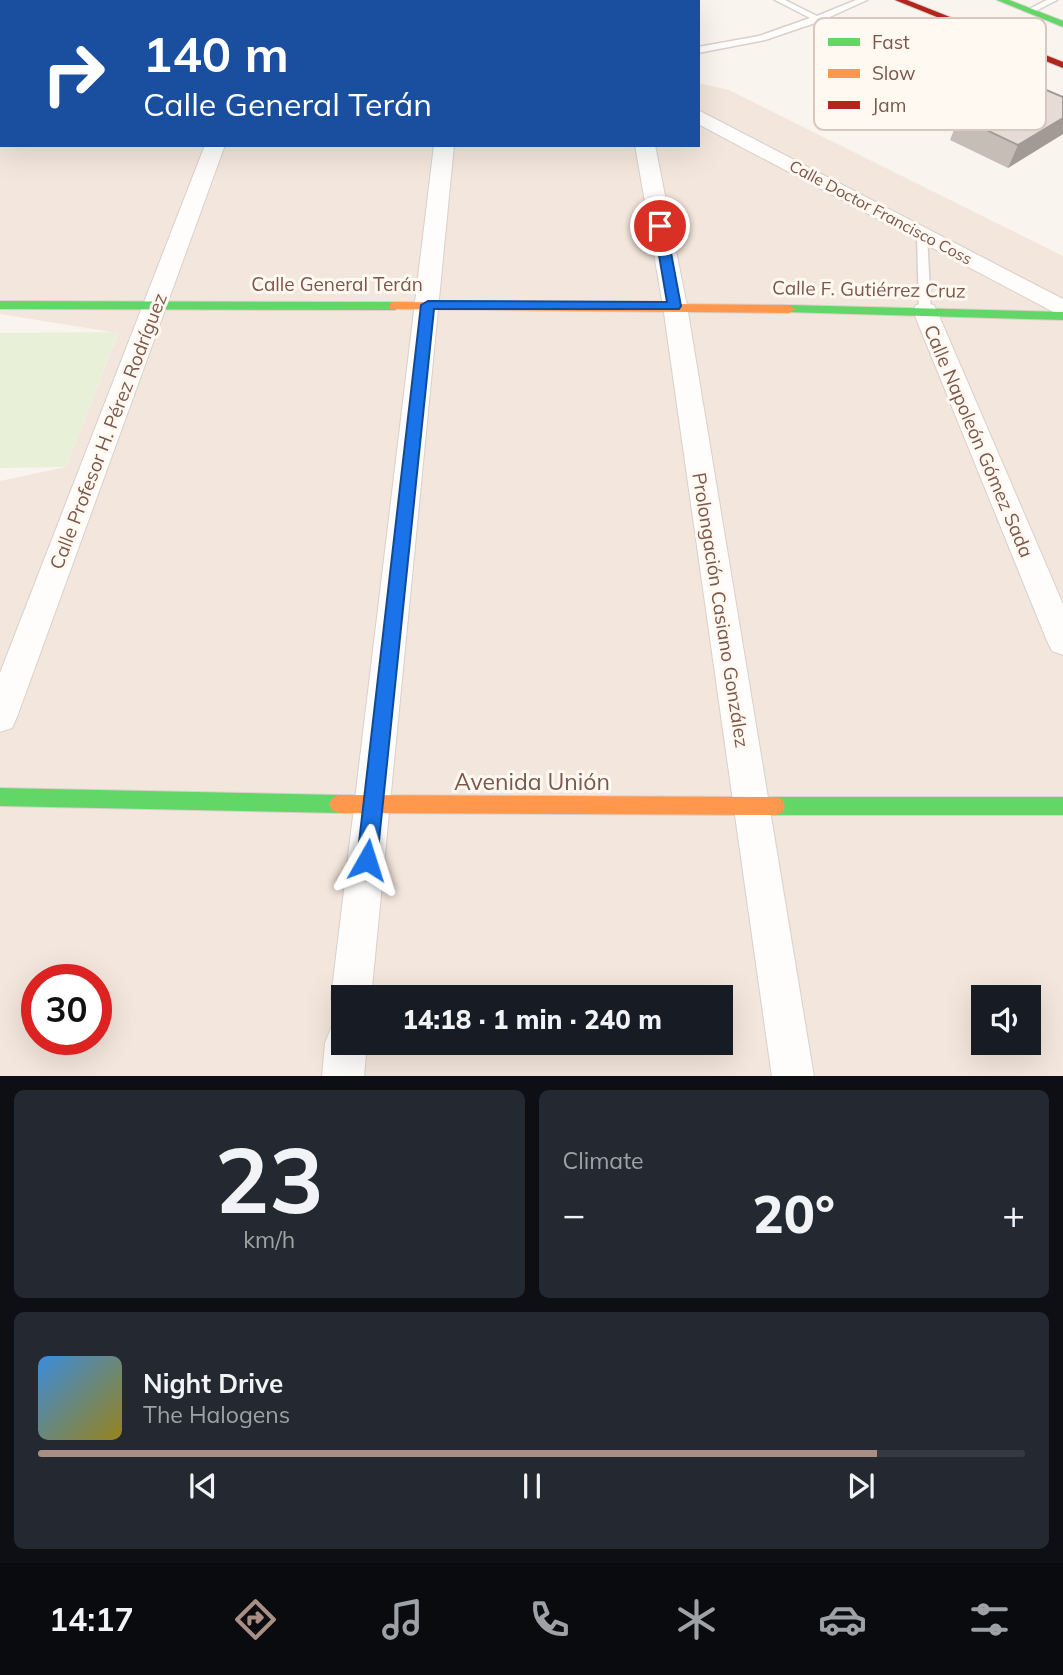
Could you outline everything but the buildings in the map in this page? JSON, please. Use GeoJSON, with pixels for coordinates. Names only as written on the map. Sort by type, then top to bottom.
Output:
{"type":"FeatureCollection","features":[{"type":"Feature","properties":{"kind":"street"},"geometry":{"type":"LineString","coordinates":[[899,0],[944,18]]}},
{"type":"Feature","properties":{"kind":"street"},"geometry":{"type":"LineString","coordinates":[[942,0],[986,18]]}},
{"type":"Feature","properties":{"kind":"street"},"geometry":{"type":"LineString","coordinates":[[1001,0],[1063,24]]}},
{"type":"Feature","properties":{"kind":"street"},"geometry":{"type":"LineString","coordinates":[[1046,42],[1063,49]]}},
{"type":"Feature","properties":{"kind":"street"},"geometry":{"type":"LineString","coordinates":[[1046,58],[1063,65]]}},
{"type":"Feature","properties":{"kind":"street","name":"Calle Doctor Francisco Coss"},"geometry":{"type":"LineString","coordinates":[[700,117],[1063,309]]}},
{"type":"Feature","properties":{"kind":"street","name":"Calle Profesor H. Pérez Rodríguez"},"geometry":{"type":"LineString","coordinates":[[0,717],[214,147]]}},
{"type":"Feature","properties":{"kind":"street"},"geometry":{"type":"LineString","coordinates":[[352,985],[444,147]]}},
{"type":"Feature","properties":{"kind":"street","name":"Prolongación Casiano González"},"geometry":{"type":"LineString","coordinates":[[645,147],[675,306],[793,1076]]}},
{"type":"Feature","properties":{"kind":"street","name":"Calle General Terán"},"geometry":{"type":"LineString","coordinates":[[0,305],[157,303],[675,306]]}},
{"type":"Feature","properties":{"kind":"street","name":"Calle F. Gutiérrez Cruz"},"geometry":{"type":"LineString","coordinates":[[675,306],[1063,316]]}},
{"type":"Feature","properties":{"kind":"street","name":"Calle Napoleón Gómez Sada"},"geometry":{"type":"LineString","coordinates":[[925,311],[1063,641]]}},
{"type":"Feature","properties":{"kind":"street","name":"Avenida Unión"},"geometry":{"type":"LineString","coordinates":[[0,797],[373,805],[1063,806]]}},
{"type":"Feature","properties":{"kind":"street"},"geometry":{"type":"LineString","coordinates":[[343,1076],[345,1055]]}},
{"type":"Feature","properties":{"kind":"lane"},"geometry":{"type":"LineString","coordinates":[[779,0],[816,18]]}},
{"type":"Feature","properties":{"kind":"lane"},"geometry":{"type":"LineString","coordinates":[[820,18],[863,0]]}},
{"type":"Feature","properties":{"kind":"lane"},"geometry":{"type":"LineString","coordinates":[[1030,11],[1053,0]]}},
{"type":"Feature","properties":{"kind":"lane"},"geometry":{"type":"LineString","coordinates":[[700,50],[746,45],[814,20]]}},
{"type":"Feature","properties":{"kind":"lane","name":"Calle Napoleón Gómez Sada"},"geometry":{"type":"LineString","coordinates":[[922,234],[925,311]]}},
{"type":"Feature","properties":{"kind":"shaded area"},"geometry":{"type":"Polygon","coordinates":[[[700,83],[729,90],[1063,256],[1063,1076],[0,1076],[0,481],[66,467],[118,333],[0,314],[0,147],[700,147],[700,83]]]}},
{"type":"Feature","properties":{"kind":"green space"},"geometry":{"type":"Polygon","coordinates":[[[118,332],[66,467],[0,468],[0,333],[118,332]]]}},
{"type":"Feature","properties":{"kind":"traffic: fast"},"geometry":{"type":"LineString","coordinates":[[1001,0],[1063,24]]}},
{"type":"Feature","properties":{"kind":"traffic: fast"},"geometry":{"type":"LineString","coordinates":[[0,305],[395,306]]}},
{"type":"Feature","properties":{"kind":"traffic: fast"},"geometry":{"type":"LineString","coordinates":[[789,309],[1063,316]]}},
{"type":"Feature","properties":{"kind":"traffic: fast"},"geometry":{"type":"LineString","coordinates":[[0,797],[339,804]]}},
{"type":"Feature","properties":{"kind":"traffic: fast"},"geometry":{"type":"LineString","coordinates":[[775,806],[1063,806]]}},
{"type":"Feature","properties":{"kind":"traffic: slow"},"geometry":{"type":"LineString","coordinates":[[395,306],[789,309]]}},
{"type":"Feature","properties":{"kind":"traffic: slow"},"geometry":{"type":"LineString","coordinates":[[339,804],[775,806]]}},
{"type":"Feature","properties":{"kind":"traffic: jam"},"geometry":{"type":"LineString","coordinates":[[899,0],[944,18]]}},
{"type":"Feature","properties":{"kind":"traffic: jam"},"geometry":{"type":"LineString","coordinates":[[1046,58],[1063,65]]}},
{"type":"Feature","properties":{"kind":"route"},"geometry":{"type":"LineString","coordinates":[[367,860],[428,305],[675,306],[660,226]]}}]}
